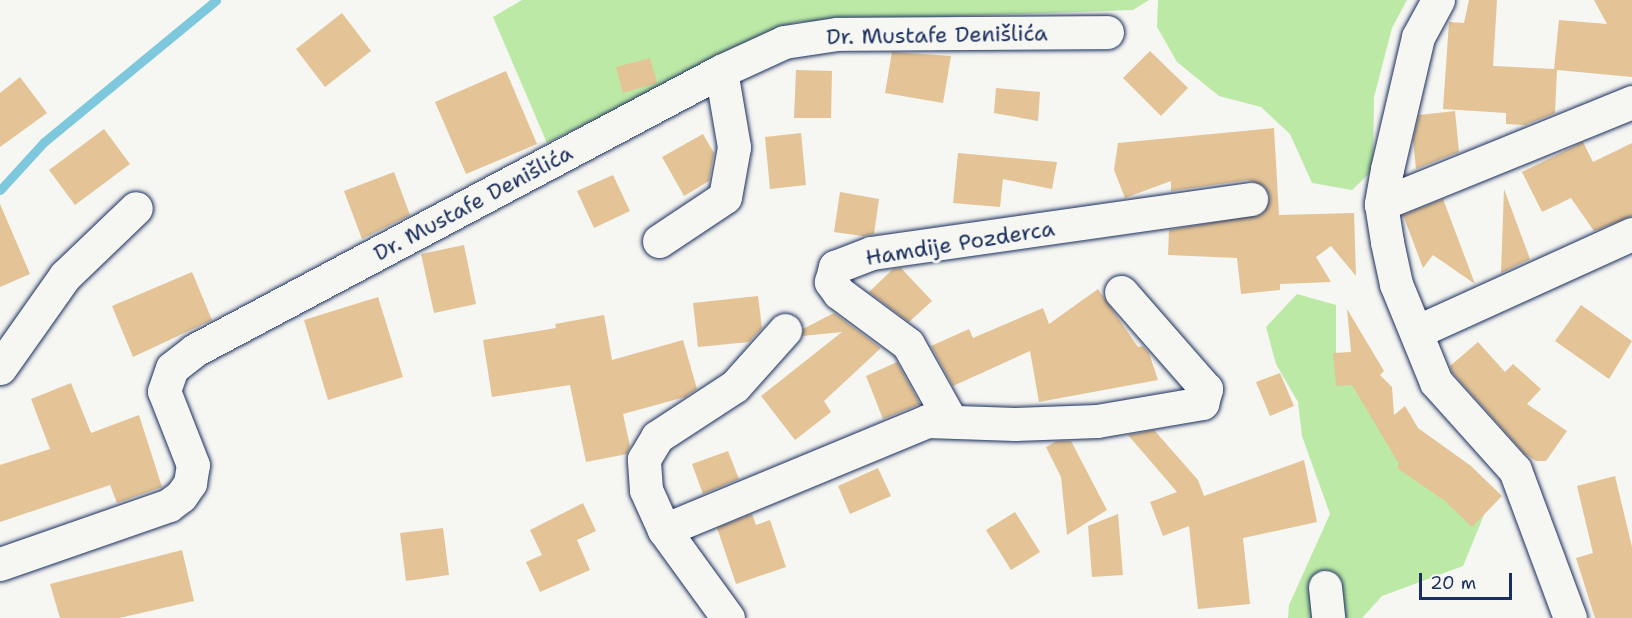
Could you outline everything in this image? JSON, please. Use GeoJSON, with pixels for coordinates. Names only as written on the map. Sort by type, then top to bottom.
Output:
{"type":"FeatureCollection","features":[{"type":"Feature","properties":{"kind":"street"},"geometry":{"type":"LineString","coordinates":[[1438,0],[1418,37],[1381,204],[1396,284],[1436,382],[1515,470],[1570,618]]}},
{"type":"Feature","properties":{"kind":"street","name":"Dr. Mustafe Denišlića"},"geometry":{"type":"LineString","coordinates":[[0,564],[169,505],[181,496],[190,483],[193,465],[164,391],[172,368],[195,350],[722,71],[784,42],[837,34],[1107,32]]}},
{"type":"Feature","properties":{"kind":"street"},"geometry":{"type":"LineString","coordinates":[[659,241],[725,197],[734,147],[722,71]]}},
{"type":"Feature","properties":{"kind":"street"},"geometry":{"type":"LineString","coordinates":[[1381,204],[1632,102]]}},
{"type":"Feature","properties":{"kind":"street","name":"Hamdije Pozderca"},"geometry":{"type":"LineString","coordinates":[[951,421],[908,344],[839,293],[831,282],[835,267],[872,253],[1251,199]]}},
{"type":"Feature","properties":{"kind":"street"},"geometry":{"type":"LineString","coordinates":[[0,368],[65,276],[136,208]]}},
{"type":"Feature","properties":{"kind":"street"},"geometry":{"type":"LineString","coordinates":[[1416,332],[1632,234]]}},
{"type":"Feature","properties":{"kind":"street"},"geometry":{"type":"LineString","coordinates":[[664,530],[927,421],[1097,421],[1202,403],[1206,389],[1121,292]]}},
{"type":"Feature","properties":{"kind":"street"},"geometry":{"type":"LineString","coordinates":[[728,618],[664,530],[646,490],[645,459],[657,436],[735,386],[785,330]]}},
{"type":"Feature","properties":{"kind":"green space"},"geometry":{"type":"Polygon","coordinates":[[[522,0],[1149,0],[1133,10],[795,22],[547,143],[493,17],[522,0]]]}},
{"type":"Feature","properties":{"kind":"green space"},"geometry":{"type":"Polygon","coordinates":[[[1158,0],[1407,0],[1392,28],[1374,97],[1373,170],[1352,190],[1312,183],[1290,134],[1261,107],[1219,96],[1177,62],[1157,27],[1158,0]]]}},
{"type":"Feature","properties":{"kind":"green space"},"geometry":{"type":"Polygon","coordinates":[[[1297,294],[1336,305],[1336,353],[1484,515],[1463,566],[1382,596],[1362,618],[1288,618],[1289,605],[1330,514],[1302,436],[1298,402],[1276,364],[1266,327],[1297,294]]]}},
{"type":"Feature","properties":{"kind":"building"},"geometry":{"type":"Polygon","coordinates":[[[1469,0],[1497,0],[1493,66],[1554,69],[1559,20],[1607,24],[1594,0],[1632,0],[1632,77],[1557,70],[1555,113],[1525,125],[1506,124],[1506,113],[1443,109],[1449,22],[1464,23],[1469,0]]]}},
{"type":"Feature","properties":{"kind":"building"},"geometry":{"type":"Polygon","coordinates":[[[342,13],[371,51],[325,87],[296,49],[342,13]]]}},
{"type":"Feature","properties":{"kind":"building"},"geometry":{"type":"Polygon","coordinates":[[[1150,51],[1188,88],[1161,116],[1123,78],[1150,51]]]}},
{"type":"Feature","properties":{"kind":"building"},"geometry":{"type":"Polygon","coordinates":[[[892,52],[951,56],[943,103],[885,93],[892,52]]]}},
{"type":"Feature","properties":{"kind":"building"},"geometry":{"type":"Polygon","coordinates":[[[650,58],[657,83],[623,93],[616,67],[650,58]]]}},
{"type":"Feature","properties":{"kind":"building"},"geometry":{"type":"Polygon","coordinates":[[[796,70],[832,71],[831,118],[794,118],[796,70]]]}},
{"type":"Feature","properties":{"kind":"building"},"geometry":{"type":"Polygon","coordinates":[[[506,71],[537,144],[466,174],[435,102],[506,71]]]}},
{"type":"Feature","properties":{"kind":"building"},"geometry":{"type":"Polygon","coordinates":[[[20,77],[47,113],[0,147],[0,93],[20,77]]]}},
{"type":"Feature","properties":{"kind":"building"},"geometry":{"type":"Polygon","coordinates":[[[996,88],[1040,92],[1038,121],[994,113],[996,88]]]}},
{"type":"Feature","properties":{"kind":"building"},"geometry":{"type":"Polygon","coordinates":[[[1455,111],[1459,152],[1416,169],[1413,140],[1419,115],[1455,111]]]}},
{"type":"Feature","properties":{"kind":"building"},"geometry":{"type":"Polygon","coordinates":[[[1274,128],[1279,215],[1354,213],[1356,276],[1331,246],[1316,257],[1331,282],[1280,284],[1280,290],[1241,294],[1237,258],[1168,255],[1169,230],[1262,214],[1270,197],[1265,187],[1248,180],[1171,191],[1171,181],[1125,198],[1114,170],[1118,143],[1274,128]]]}},
{"type":"Feature","properties":{"kind":"building"},"geometry":{"type":"Polygon","coordinates":[[[104,129],[130,164],[75,205],[49,170],[104,129]]]}},
{"type":"Feature","properties":{"kind":"building"},"geometry":{"type":"Polygon","coordinates":[[[801,133],[806,185],[770,189],[765,137],[801,133]]]}},
{"type":"Feature","properties":{"kind":"building"},"geometry":{"type":"Polygon","coordinates":[[[703,134],[714,153],[709,181],[684,196],[662,157],[703,134]]]}},
{"type":"Feature","properties":{"kind":"building"},"geometry":{"type":"Polygon","coordinates":[[[1583,142],[1593,162],[1632,143],[1632,216],[1594,231],[1571,198],[1542,212],[1522,172],[1583,142]]]}},
{"type":"Feature","properties":{"kind":"building"},"geometry":{"type":"Polygon","coordinates":[[[958,153],[1057,162],[1052,189],[1003,179],[1000,207],[953,203],[958,153]]]}},
{"type":"Feature","properties":{"kind":"building"},"geometry":{"type":"Polygon","coordinates":[[[394,172],[410,215],[362,239],[344,191],[394,172]]]}},
{"type":"Feature","properties":{"kind":"building"},"geometry":{"type":"Polygon","coordinates":[[[613,175],[630,211],[594,228],[577,191],[613,175]]]}},
{"type":"Feature","properties":{"kind":"building"},"geometry":{"type":"Polygon","coordinates":[[[1504,189],[1530,259],[1501,273],[1504,189]]]}},
{"type":"Feature","properties":{"kind":"building"},"geometry":{"type":"Polygon","coordinates":[[[840,192],[879,199],[874,234],[862,236],[834,232],[840,192]]]}},
{"type":"Feature","properties":{"kind":"building"},"geometry":{"type":"Polygon","coordinates":[[[1443,199],[1475,284],[1433,255],[1423,268],[1403,215],[1443,199]]]}},
{"type":"Feature","properties":{"kind":"building"},"geometry":{"type":"Polygon","coordinates":[[[0,204],[30,274],[0,287],[0,204]]]}},
{"type":"Feature","properties":{"kind":"building"},"geometry":{"type":"Polygon","coordinates":[[[464,245],[476,304],[434,313],[421,254],[464,245]]]}},
{"type":"Feature","properties":{"kind":"building"},"geometry":{"type":"Polygon","coordinates":[[[901,268],[932,301],[909,322],[869,292],[893,269],[901,268]]]}},
{"type":"Feature","properties":{"kind":"building"},"geometry":{"type":"Polygon","coordinates":[[[192,272],[212,320],[133,357],[112,306],[192,272]]]}},
{"type":"Feature","properties":{"kind":"building"},"geometry":{"type":"Polygon","coordinates":[[[1098,289],[1138,347],[1143,346],[1149,353],[1158,380],[1039,402],[1030,351],[953,386],[931,346],[969,329],[973,338],[1043,308],[1049,324],[1098,289]]]}},
{"type":"Feature","properties":{"kind":"building"},"geometry":{"type":"Polygon","coordinates":[[[758,296],[762,328],[749,342],[698,347],[693,303],[758,296]]]}},
{"type":"Feature","properties":{"kind":"building"},"geometry":{"type":"Polygon","coordinates":[[[378,297],[403,377],[328,400],[304,320],[378,297]]]}},
{"type":"Feature","properties":{"kind":"building"},"geometry":{"type":"Polygon","coordinates":[[[1581,305],[1632,341],[1609,379],[1555,341],[1581,305]]]}},
{"type":"Feature","properties":{"kind":"building"},"geometry":{"type":"Polygon","coordinates":[[[1347,309],[1384,371],[1380,375],[1392,387],[1394,415],[1405,406],[1418,428],[1471,466],[1502,496],[1472,527],[1445,501],[1397,468],[1399,464],[1352,385],[1336,386],[1333,353],[1351,352],[1347,309]]]}},
{"type":"Feature","properties":{"kind":"building"},"geometry":{"type":"Polygon","coordinates":[[[834,313],[881,348],[824,401],[831,412],[795,440],[761,396],[842,332],[802,336],[803,329],[834,313]]]}},
{"type":"Feature","properties":{"kind":"building"},"geometry":{"type":"Polygon","coordinates":[[[604,315],[612,360],[683,340],[697,389],[685,397],[623,414],[630,446],[627,454],[586,462],[570,385],[492,397],[483,340],[556,328],[555,324],[604,315]]]}},
{"type":"Feature","properties":{"kind":"building"},"geometry":{"type":"Polygon","coordinates":[[[1478,342],[1505,372],[1513,364],[1541,389],[1527,404],[1567,431],[1546,461],[1536,461],[1525,454],[1452,372],[1450,366],[1478,342]]]}},
{"type":"Feature","properties":{"kind":"building"},"geometry":{"type":"Polygon","coordinates":[[[897,362],[920,404],[883,419],[866,376],[897,362]]]}},
{"type":"Feature","properties":{"kind":"building"},"geometry":{"type":"Polygon","coordinates":[[[1280,373],[1294,406],[1270,416],[1256,382],[1280,373]]]}},
{"type":"Feature","properties":{"kind":"building"},"geometry":{"type":"Polygon","coordinates":[[[71,383],[91,433],[139,415],[162,487],[117,503],[110,485],[0,522],[0,465],[50,449],[31,399],[71,383]]]}},
{"type":"Feature","properties":{"kind":"building"},"geometry":{"type":"Polygon","coordinates":[[[1154,430],[1198,480],[1204,496],[1304,460],[1317,522],[1243,538],[1250,604],[1198,609],[1189,526],[1163,536],[1150,502],[1177,492],[1128,435],[1154,430]]]}},
{"type":"Feature","properties":{"kind":"building"},"geometry":{"type":"Polygon","coordinates":[[[1057,441],[1071,441],[1107,510],[1067,535],[1061,477],[1046,447],[1057,441]]]}},
{"type":"Feature","properties":{"kind":"building"},"geometry":{"type":"Polygon","coordinates":[[[728,451],[739,479],[703,494],[692,464],[728,451]]]}},
{"type":"Feature","properties":{"kind":"building"},"geometry":{"type":"Polygon","coordinates":[[[878,468],[891,496],[850,514],[838,486],[878,468]]]}},
{"type":"Feature","properties":{"kind":"building"},"geometry":{"type":"Polygon","coordinates":[[[1615,476],[1632,547],[1632,618],[1595,618],[1576,558],[1593,553],[1577,486],[1615,476]]]}},
{"type":"Feature","properties":{"kind":"building"},"geometry":{"type":"Polygon","coordinates":[[[583,503],[596,531],[577,540],[590,570],[540,592],[526,562],[542,555],[530,530],[583,503]]]}},
{"type":"Feature","properties":{"kind":"building"},"geometry":{"type":"Polygon","coordinates":[[[1015,512],[1040,552],[1011,570],[986,530],[1015,512]]]}},
{"type":"Feature","properties":{"kind":"building"},"geometry":{"type":"Polygon","coordinates":[[[752,514],[756,525],[770,520],[786,567],[736,584],[717,528],[752,514]]]}},
{"type":"Feature","properties":{"kind":"building"},"geometry":{"type":"Polygon","coordinates":[[[1118,514],[1123,575],[1092,577],[1088,526],[1118,514]]]}},
{"type":"Feature","properties":{"kind":"building"},"geometry":{"type":"Polygon","coordinates":[[[443,528],[449,575],[406,581],[400,533],[443,528]]]}},
{"type":"Feature","properties":{"kind":"building"},"geometry":{"type":"Polygon","coordinates":[[[182,550],[194,601],[119,618],[60,618],[50,584],[182,550]]]}},
{"type":"Feature","properties":{"kind":"waterway"},"geometry":{"type":"LineString","coordinates":[[0,190],[44,142],[216,0]]}}]}
